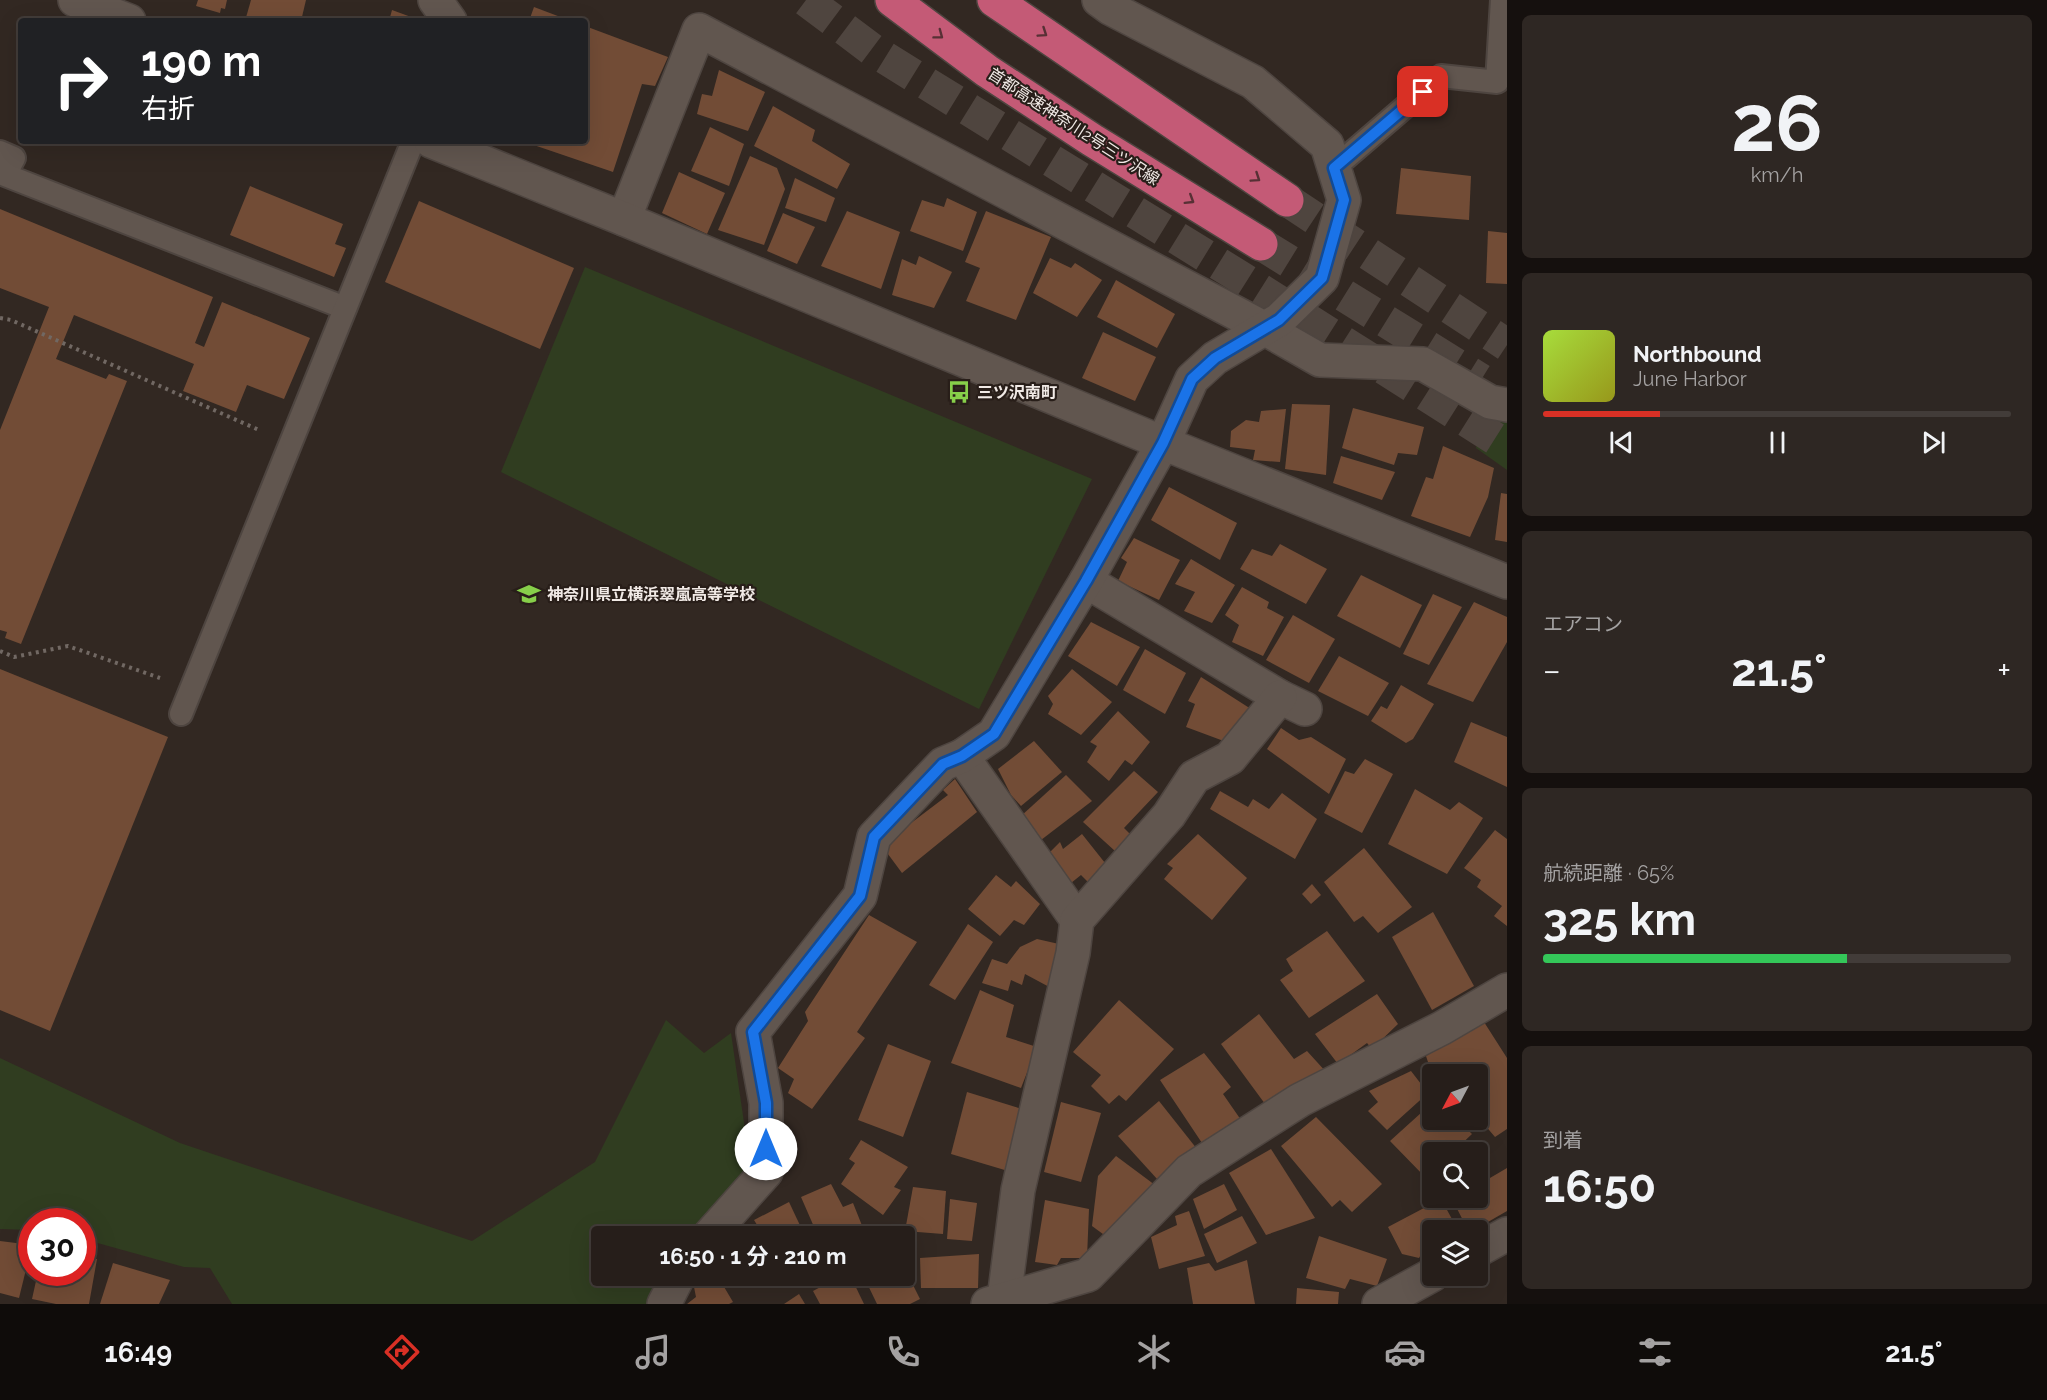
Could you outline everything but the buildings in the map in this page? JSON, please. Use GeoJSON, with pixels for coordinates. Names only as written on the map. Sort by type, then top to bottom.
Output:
{"type":"FeatureCollection","features":[{"type":"Feature","properties":{"kind":"highway","name":"首都高速神奈川2号三ツ沢線"},"geometry":{"type":"LineString","coordinates":[[892,0],[1016,90],[1092,140],[1261,244]]}},
{"type":"Feature","properties":{"kind":"highway"},"geometry":{"type":"LineString","coordinates":[[994,0],[1287,200]]}},
{"type":"Feature","properties":{"kind":"street"},"geometry":{"type":"LineString","coordinates":[[75,0],[121,18]]}},
{"type":"Feature","properties":{"kind":"street"},"geometry":{"type":"LineString","coordinates":[[435,0],[448,18]]}},
{"type":"Feature","properties":{"kind":"street"},"geometry":{"type":"LineString","coordinates":[[718,1226],[766,1172],[766,1103],[753,1032],[860,896],[874,837],[943,764],[962,756],[994,734],[1086,581],[1163,443],[1192,379],[1215,358],[1279,320],[1322,278],[1344,200],[1327,145],[1254,82],[1110,8],[1099,0]]}},
{"type":"Feature","properties":{"kind":"street"},"geometry":{"type":"LineString","coordinates":[[624,219],[699,30],[1264,328],[1320,360],[1423,364],[1490,402],[1507,405]]}},
{"type":"Feature","properties":{"kind":"street"},"geometry":{"type":"LineString","coordinates":[[445,144],[478,151],[624,219],[1163,443],[1507,582]]}},
{"type":"Feature","properties":{"kind":"street"},"geometry":{"type":"LineString","coordinates":[[1086,581],[1293,703],[1230,758],[1194,777],[1169,815],[1077,920],[1073,953],[1018,1190],[996,1301],[1088,1275],[1189,1172],[1300,1100],[1442,1028],[1507,990]]}},
{"type":"Feature","properties":{"kind":"street"},"geometry":{"type":"LineString","coordinates":[[962,756],[1077,920]]}},
{"type":"Feature","properties":{"kind":"street"},"geometry":{"type":"LineString","coordinates":[[1488,1244],[1507,1234]]}},
{"type":"Feature","properties":{"kind":"street"},"geometry":{"type":"LineString","coordinates":[[1379,1304],[1422,1280]]}},
{"type":"Feature","properties":{"kind":"street"},"geometry":{"type":"LineString","coordinates":[[664,1304],[673,1286]]}},
{"type":"Feature","properties":{"kind":"lane"},"geometry":{"type":"LineString","coordinates":[[1334,168],[1441,76],[1497,82],[1502,0]]}},
{"type":"Feature","properties":{"kind":"lane"},"geometry":{"type":"LineString","coordinates":[[181,714],[412,144]]}},
{"type":"Feature","properties":{"kind":"lane"},"geometry":{"type":"LineString","coordinates":[[0,152],[14,158],[5,175],[345,308]]}},
{"type":"Feature","properties":{"kind":"path"},"geometry":{"type":"LineString","coordinates":[[0,318],[11,320],[290,443]]}},
{"type":"Feature","properties":{"kind":"path"},"geometry":{"type":"LineString","coordinates":[[0,651],[14,657],[68,646],[192,689]]}},
{"type":"Feature","properties":{"kind":"green space"},"geometry":{"type":"Polygon","coordinates":[[[585,267],[1092,479],[979,709],[501,472],[585,267]]]}},
{"type":"Feature","properties":{"kind":"green space"},"geometry":{"type":"Polygon","coordinates":[[[1484,414],[1507,418],[1507,470],[1476,448],[1484,414]]]}},
{"type":"Feature","properties":{"kind":"green space"},"geometry":{"type":"Polygon","coordinates":[[[666,1020],[704,1053],[731,1033],[751,1171],[696,1226],[591,1226],[591,1286],[657,1286],[648,1304],[232,1304],[210,1268],[184,1267],[96,1243],[96,1208],[18,1208],[18,1230],[0,1229],[0,1058],[180,1143],[472,1241],[595,1162],[666,1020]]]}},
{"type":"Feature","properties":{"kind":"tunnel"},"geometry":{"type":"LineString","coordinates":[[806,0],[874,51],[1240,277],[1507,446]]}},
{"type":"Feature","properties":{"kind":"tunnel"},"geometry":{"type":"LineString","coordinates":[[1287,200],[1507,345]]}},
{"type":"Feature","properties":{"kind":"tunnel"},"geometry":{"type":"LineString","coordinates":[[1261,244],[1481,380]]}},
{"type":"Feature","properties":{"kind":"place","name":"三ツ沢南町"},"geometry":{"type":"Point","coordinates":[959,392]}},
{"type":"Feature","properties":{"kind":"place","name":"神奈川県立横浜翠嵐高等学校"},"geometry":{"type":"Point","coordinates":[529,594]}},
{"type":"Feature","properties":{"kind":"route"},"geometry":{"type":"LineString","coordinates":[[766,1149],[766,1103],[753,1032],[860,896],[874,837],[943,764],[962,756],[994,734],[1086,581],[1163,443],[1192,379],[1215,358],[1279,320],[1322,278],[1344,200],[1334,168],[1423,92]]}}]}
